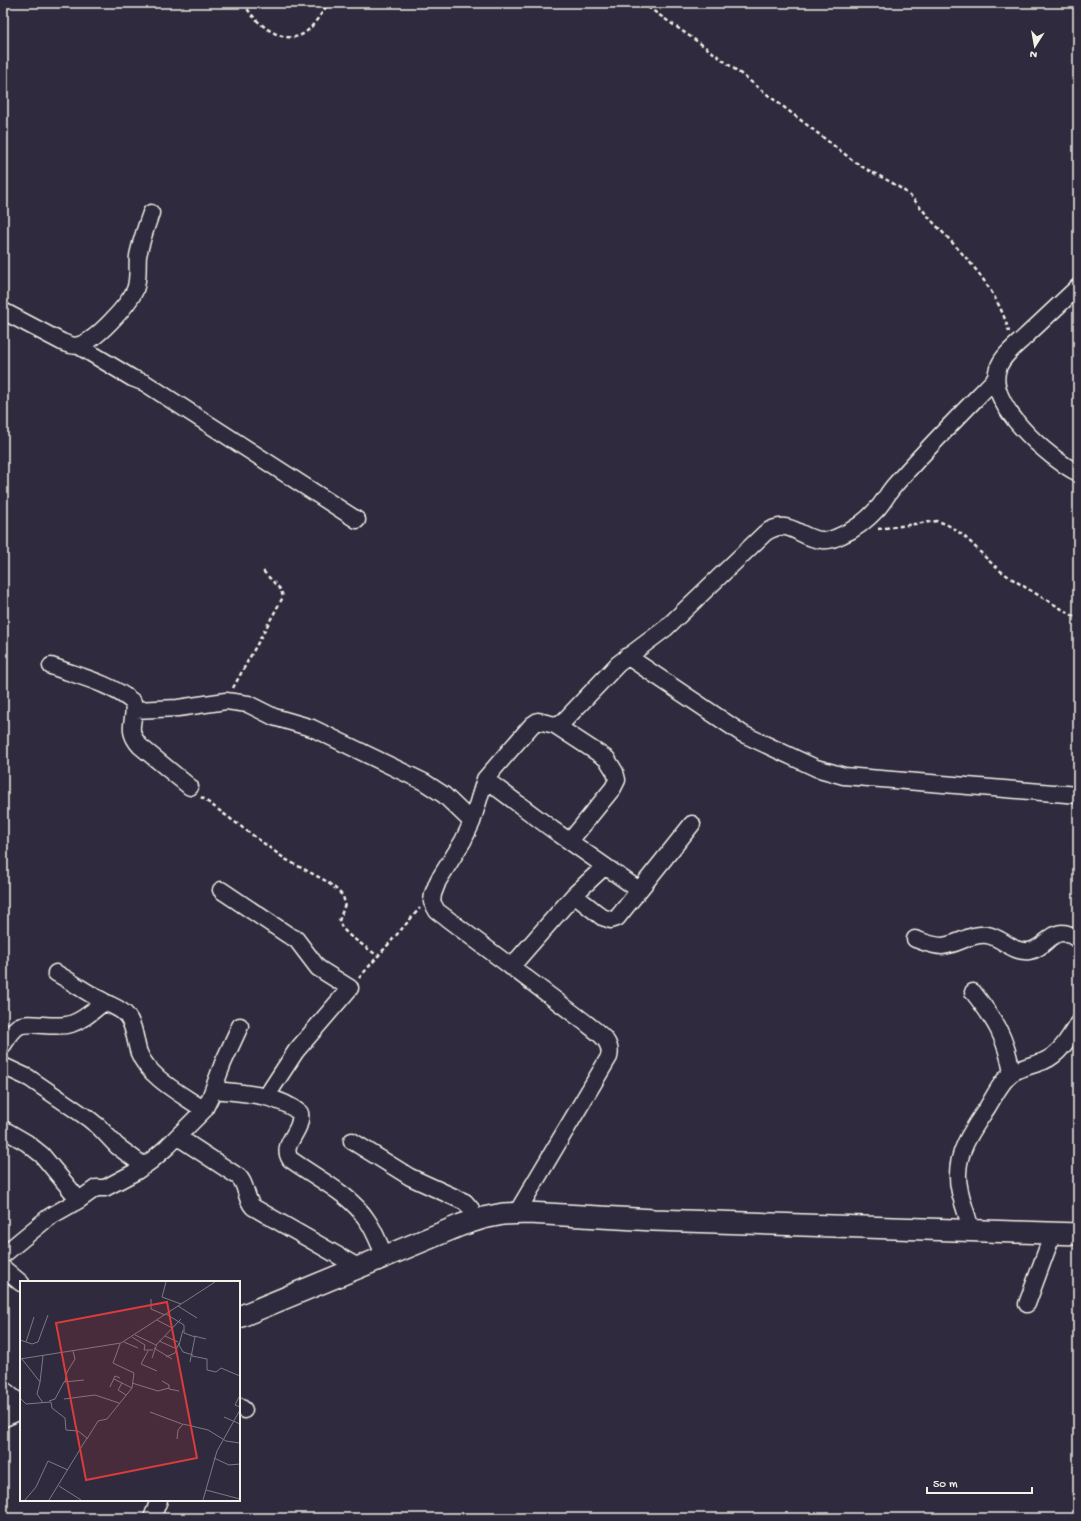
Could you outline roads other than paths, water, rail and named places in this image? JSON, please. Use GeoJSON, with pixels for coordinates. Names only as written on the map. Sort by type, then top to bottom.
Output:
{"type":"FeatureCollection","features":[{"type":"Feature","properties":{"kind":"street"},"geometry":{"type":"LineString","coordinates":[[79,346],[97,334],[119,313],[132,294],[137,281],[138,257],[151,212]]}},
{"type":"Feature","properties":{"kind":"street"},"geometry":{"type":"LineString","coordinates":[[1078,287],[1011,351],[1000,364],[996,373],[997,386],[1001,399],[1015,420],[1054,458],[1078,473]]}},
{"type":"Feature","properties":{"kind":"street"},"geometry":{"type":"LineString","coordinates":[[3,311],[62,342],[79,346],[132,378],[146,383],[358,520]]}},
{"type":"Feature","properties":{"kind":"street"},"geometry":{"type":"LineString","coordinates":[[555,725],[563,722],[627,656],[666,628],[765,533],[774,527],[783,526],[821,540],[832,539],[857,527],[878,508],[893,487],[996,378]]}},
{"type":"Feature","properties":{"kind":"street"},"geometry":{"type":"LineString","coordinates":[[627,656],[743,734],[816,768],[844,776],[1078,795]]}},
{"type":"Feature","properties":{"kind":"street"},"geometry":{"type":"LineString","coordinates":[[51,666],[109,688],[126,696],[133,702],[135,710],[131,731],[134,739],[140,746],[190,787]]}},
{"type":"Feature","properties":{"kind":"street"},"geometry":{"type":"LineString","coordinates":[[135,710],[178,708],[226,701],[248,704],[274,716],[312,728],[419,780],[444,795],[472,822]]}},
{"type":"Feature","properties":{"kind":"street"},"geometry":{"type":"LineString","coordinates":[[516,1214],[609,1057],[611,1049],[607,1042],[586,1023],[437,912],[432,902],[432,894],[438,881],[463,841],[472,822],[485,778],[532,725],[538,721],[555,725],[607,759],[615,772],[617,780],[613,788],[570,841]]}},
{"type":"Feature","properties":{"kind":"street"},"geometry":{"type":"LineString","coordinates":[[485,778],[639,890]]}},
{"type":"Feature","properties":{"kind":"street"},"geometry":{"type":"LineString","coordinates":[[574,895],[602,917],[611,920],[617,918],[692,824]]}},
{"type":"Feature","properties":{"kind":"street"},"geometry":{"type":"LineString","coordinates":[[511,967],[574,895],[605,866]]}},
{"type":"Feature","properties":{"kind":"street"},"geometry":{"type":"LineString","coordinates":[[221,890],[296,939],[318,968],[350,988],[296,1051],[266,1097]]}},
{"type":"Feature","properties":{"kind":"street"},"geometry":{"type":"LineString","coordinates":[[915,939],[931,945],[943,946],[977,934],[987,935],[999,938],[1019,950],[1028,951],[1034,950],[1054,935],[1061,933],[1068,934],[1078,940]]}},
{"type":"Feature","properties":{"kind":"street"},"geometry":{"type":"LineString","coordinates":[[56,973],[104,1002],[118,1008],[127,1015],[140,1055],[158,1078],[204,1110]]}},
{"type":"Feature","properties":{"kind":"street"},"geometry":{"type":"LineString","coordinates":[[973,992],[994,1020],[1000,1031],[1009,1056],[1012,1073]]}},
{"type":"Feature","properties":{"kind":"street"},"geometry":{"type":"LineString","coordinates":[[3,1044],[18,1026],[26,1024],[58,1026],[71,1024],[83,1019],[104,1002]]}},
{"type":"Feature","properties":{"kind":"street"},"geometry":{"type":"LineString","coordinates":[[971,1230],[959,1186],[958,1174],[960,1158],[967,1141],[1003,1082],[1012,1073],[1045,1061],[1057,1053],[1078,1024]]}},
{"type":"Feature","properties":{"kind":"street"},"geometry":{"type":"LineString","coordinates":[[3,1255],[49,1218],[96,1188],[105,1188],[144,1166],[178,1137],[204,1110],[214,1090],[222,1063],[240,1026]]}},
{"type":"Feature","properties":{"kind":"street"},"geometry":{"type":"LineString","coordinates":[[3,1066],[29,1078],[89,1119],[117,1146],[144,1166]]}},
{"type":"Feature","properties":{"kind":"street"},"geometry":{"type":"LineString","coordinates":[[214,1090],[266,1097],[294,1108],[300,1113],[299,1126],[288,1147],[287,1154],[290,1159],[347,1198],[358,1209],[374,1230],[385,1257]]}},
{"type":"Feature","properties":{"kind":"street"},"geometry":{"type":"LineString","coordinates":[[3,1129],[27,1143],[42,1155],[79,1200]]}},
{"type":"Feature","properties":{"kind":"street"},"geometry":{"type":"LineString","coordinates":[[178,1137],[239,1176],[243,1181],[246,1196],[253,1207],[358,1267]]}},
{"type":"Feature","properties":{"kind":"street"},"geometry":{"type":"LineString","coordinates":[[352,1141],[410,1177],[464,1202],[471,1209],[475,1221]]}},
{"type":"Feature","properties":{"kind":"street"},"geometry":{"type":"LineString","coordinates":[[240,1316],[461,1225],[503,1214],[1078,1234]]}},
{"type":"Feature","properties":{"kind":"street"},"geometry":{"type":"LineString","coordinates":[[1027,1304],[1053,1233]]}},
{"type":"Feature","properties":{"kind":"street"},"geometry":{"type":"LineString","coordinates":[[3,1268],[20,1282]]}},
{"type":"Feature","properties":{"kind":"street"},"geometry":{"type":"LineString","coordinates":[[3,1389],[20,1403]]}},
{"type":"Feature","properties":{"kind":"street"},"geometry":{"type":"LineString","coordinates":[[3,1416],[20,1408]]}},
{"type":"Feature","properties":{"kind":"street"},"geometry":{"type":"LineString","coordinates":[[152,1518],[160,1501]]}}]}
